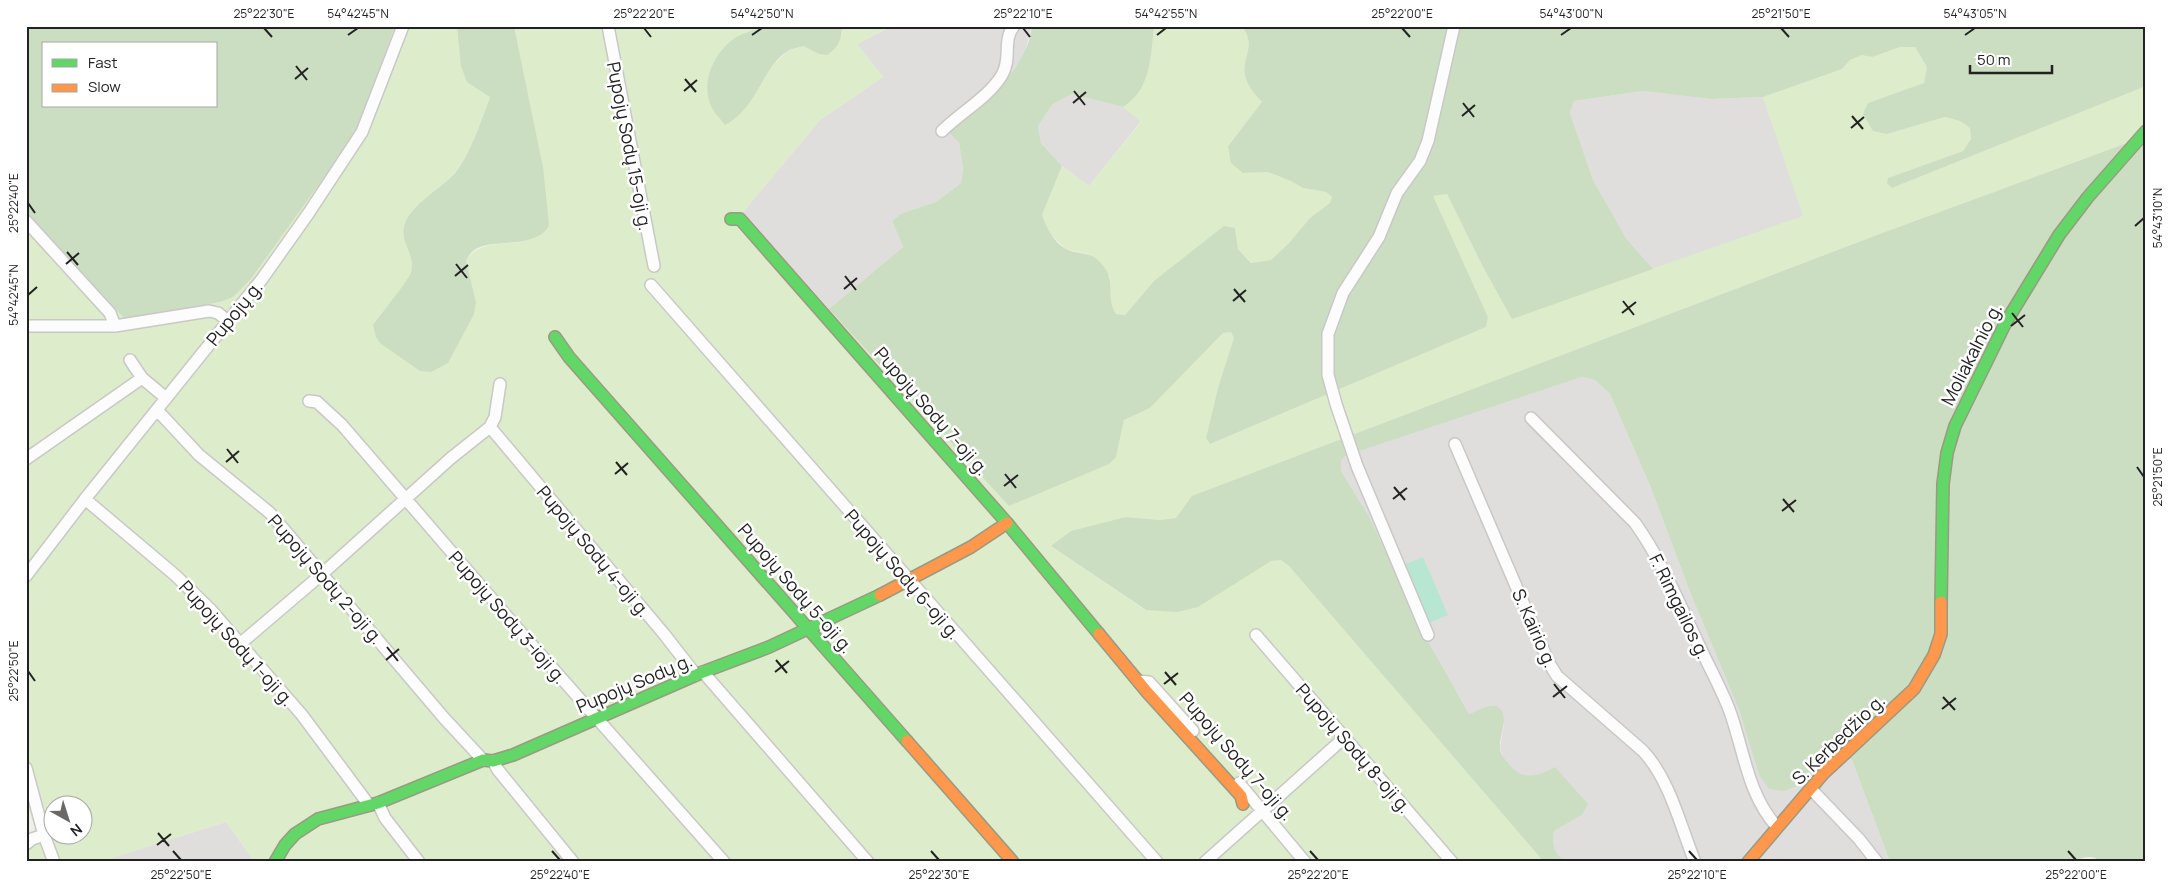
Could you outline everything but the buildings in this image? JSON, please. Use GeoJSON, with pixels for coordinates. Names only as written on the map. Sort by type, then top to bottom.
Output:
{"type":"FeatureCollection","features":[{"type":"Feature","properties":{"kind":"street","name":"Pupojų g."},"geometry":{"type":"LineString","coordinates":[[26,576],[85,499],[262,279],[362,132],[403,26]]}},
{"type":"Feature","properties":{"kind":"street","name":"Pupojų Sodų 15-oji g."},"geometry":{"type":"LineString","coordinates":[[608,26],[654,266]]}},
{"type":"Feature","properties":{"kind":"street"},"geometry":{"type":"LineString","coordinates":[[942,131],[995,85],[1004,73],[1007,62],[1008,37],[1014,26]]}},
{"type":"Feature","properties":{"kind":"street"},"geometry":{"type":"LineString","coordinates":[[1428,635],[1357,466],[1336,404],[1328,374],[1328,334],[1343,293],[1379,237],[1396,193],[1420,161],[1428,141],[1454,26]]}},
{"type":"Feature","properties":{"kind":"street","name":"Moliakalnio g."},"geometry":{"type":"LineString","coordinates":[[1941,634],[1943,484],[1947,453],[1955,426],[2006,322],[2059,235],[2088,197],[2146,131]]}},
{"type":"Feature","properties":{"kind":"street","name":"Pupojų Sodų 7-oji g."},"geometry":{"type":"LineString","coordinates":[[730,218],[740,220],[1007,523],[1138,681],[1241,796],[1243,804]]}},
{"type":"Feature","properties":{"kind":"street"},"geometry":{"type":"LineString","coordinates":[[26,221],[110,313],[115,326]]}},
{"type":"Feature","properties":{"kind":"street","name":"Pupojų Sodų 6-oji g."},"geometry":{"type":"LineString","coordinates":[[651,285],[908,581],[1156,862]]}},
{"type":"Feature","properties":{"kind":"street"},"geometry":{"type":"LineString","coordinates":[[26,326],[115,326],[209,311],[218,313],[228,321]]}},
{"type":"Feature","properties":{"kind":"street","name":"Pupojų Sodų 5-oji g."},"geometry":{"type":"LineString","coordinates":[[555,338],[569,358],[1013,862]]}},
{"type":"Feature","properties":{"kind":"street"},"geometry":{"type":"LineString","coordinates":[[130,360],[142,378],[166,398]]}},
{"type":"Feature","properties":{"kind":"street"},"geometry":{"type":"LineString","coordinates":[[26,459],[142,378]]}},
{"type":"Feature","properties":{"kind":"street"},"geometry":{"type":"LineString","coordinates":[[240,643],[322,574],[451,458],[490,427],[494,417],[500,384]]}},
{"type":"Feature","properties":{"kind":"street","name":"Pupojų Sodų 3-ioji g."},"geometry":{"type":"LineString","coordinates":[[309,401],[317,402],[342,425],[497,606],[724,862]]}},
{"type":"Feature","properties":{"kind":"street","name":"Pupojų Sodų 2-oji g."},"geometry":{"type":"LineString","coordinates":[[157,410],[199,455],[270,513],[444,718],[498,770],[573,862]]}},
{"type":"Feature","properties":{"kind":"street","name":"F. Rimgailos g."},"geometry":{"type":"LineString","coordinates":[[1531,418],[1634,522],[1646,538],[1729,708],[1754,792],[1768,818],[1776,827]]}},
{"type":"Feature","properties":{"kind":"street","name":"Pupojų Sodų 4-oji g."},"geometry":{"type":"LineString","coordinates":[[490,427],[664,634],[868,862]]}},
{"type":"Feature","properties":{"kind":"street","name":"S. Kairio g."},"geometry":{"type":"LineString","coordinates":[[1455,444],[1549,663],[1557,676],[1654,762],[1662,777],[1695,862]]}},
{"type":"Feature","properties":{"kind":"street","name":"Pupojų Sodų 1-oji g."},"geometry":{"type":"LineString","coordinates":[[85,499],[175,575],[240,643],[302,715],[419,862]]}},
{"type":"Feature","properties":{"kind":"street","name":"Pupojų Sodų g."},"geometry":{"type":"LineString","coordinates":[[275,862],[285,845],[305,826],[318,819],[374,804],[539,744],[699,674],[769,648],[908,581],[971,547],[1007,523]]}},
{"type":"Feature","properties":{"kind":"street","name":"S. Kerbedžio g."},"geometry":{"type":"LineString","coordinates":[[1748,862],[1776,827],[1837,759],[1866,735],[1914,689],[1934,656],[1941,634]]}},
{"type":"Feature","properties":{"kind":"street","name":"Pupojų Sodų 8-oji g."},"geometry":{"type":"LineString","coordinates":[[1256,635],[1452,862]]}},
{"type":"Feature","properties":{"kind":"street","name":"Pupojų Sodų 7-oji g."},"geometry":{"type":"LineString","coordinates":[[1138,681],[1149,682],[1263,810],[1274,827],[1305,862]]}},
{"type":"Feature","properties":{"kind":"street"},"geometry":{"type":"LineString","coordinates":[[1205,862],[1344,738]]}},
{"type":"Feature","properties":{"kind":"street"},"geometry":{"type":"LineString","coordinates":[[26,768],[42,828]]}},
{"type":"Feature","properties":{"kind":"street"},"geometry":{"type":"LineString","coordinates":[[1811,789],[1859,839],[1876,862]]}},
{"type":"Feature","properties":{"kind":"street"},"geometry":{"type":"LineString","coordinates":[[26,844],[32,839],[42,836]]}},
{"type":"Feature","properties":{"kind":"street"},"geometry":{"type":"LineString","coordinates":[[48,846],[54,862]]}},
{"type":"Feature","properties":{"kind":"shaded area"},"geometry":{"type":"Polygon","coordinates":[[[892,26],[1032,26],[1024,56],[959,142],[963,169],[961,183],[936,202],[900,214],[892,221],[903,247],[829,309],[743,212],[820,120],[883,77],[857,44],[892,26]]]}},
{"type":"Feature","properties":{"kind":"shaded area"},"geometry":{"type":"Polygon","coordinates":[[[1643,91],[1711,99],[1763,97],[1804,216],[1653,269],[1626,238],[1593,180],[1570,113],[1574,101],[1643,91]]]}},
{"type":"Feature","properties":{"kind":"shaded area"},"geometry":{"type":"Polygon","coordinates":[[[1072,94],[1123,107],[1141,121],[1089,186],[1062,166],[1041,143],[1038,126],[1052,105],[1072,94]]]}},
{"type":"Feature","properties":{"kind":"shaded area"},"geometry":{"type":"Polygon","coordinates":[[[1582,377],[1595,380],[1610,394],[1651,488],[1690,592],[1739,710],[1759,775],[1797,786],[1832,753],[1837,751],[1852,760],[1890,862],[1566,862],[1557,856],[1552,844],[1554,831],[1582,815],[1541,775],[1523,777],[1503,757],[1500,747],[1504,725],[1493,705],[1469,714],[1423,632],[1369,516],[1341,471],[1341,461],[1345,456],[1582,377]]]}},
{"type":"Feature","properties":{"kind":"shaded area"},"geometry":{"type":"Polygon","coordinates":[[[226,822],[255,862],[99,862],[226,822]]]}},
{"type":"Feature","properties":{"kind":"green space"},"geometry":{"type":"Polygon","coordinates":[[[26,26],[395,26],[356,133],[251,279],[233,297],[220,302],[131,319],[124,318],[26,213],[26,26]]]}},
{"type":"Feature","properties":{"kind":"green space"},"geometry":{"type":"Polygon","coordinates":[[[395,26],[457,26],[460,44],[490,97],[476,136],[461,165],[415,208],[405,223],[403,231],[411,258],[411,272],[400,290],[373,325],[476,302],[466,261],[470,255],[488,246],[516,242],[543,167],[514,26],[772,26],[739,36],[776,62],[788,51],[803,46],[819,54],[842,35],[842,26],[891,26],[857,44],[883,77],[820,120],[743,212],[829,309],[1116,457],[1124,420],[1150,408],[1223,333],[1231,332],[1235,338],[1218,388],[1206,438],[1210,444],[1486,327],[1488,317],[1432,196],[1447,194],[1482,265],[1603,286],[1803,216],[1763,97],[1842,69],[1850,60],[1862,54],[1872,57],[1900,47],[1915,47],[1927,67],[1925,83],[1868,103],[1887,134],[1945,117],[1960,121],[1970,128],[1971,139],[1963,151],[1888,178],[1892,188],[2146,86],[2146,136],[1877,235],[1193,496],[1176,518],[1160,520],[1126,517],[1051,546],[1145,610],[1271,561],[1281,560],[1289,566],[1544,862],[255,862],[226,822],[99,862],[26,862],[26,838],[35,829],[26,799],[26,213],[124,318],[131,319],[220,302],[232,297],[251,279],[356,133],[395,26]]]}},
{"type":"Feature","properties":{"kind":"green space"},"geometry":{"type":"Polygon","coordinates":[[[457,26],[514,26],[543,167],[549,225],[537,237],[518,242],[488,245],[472,252],[466,261],[476,302],[474,314],[448,363],[431,372],[420,371],[380,343],[376,337],[373,325],[400,290],[411,272],[411,258],[403,231],[405,223],[415,208],[455,173],[466,157],[490,97],[467,82],[461,66],[457,26]]]}},
{"type":"Feature","properties":{"kind":"green space"},"geometry":{"type":"Polygon","coordinates":[[[772,26],[842,26],[839,43],[827,55],[819,54],[803,46],[790,50],[779,58],[745,108],[736,118],[725,125],[712,109],[708,96],[707,86],[716,58],[738,36],[772,26]]]}},
{"type":"Feature","properties":{"kind":"green space"},"geometry":{"type":"Polygon","coordinates":[[[1032,26],[1154,26],[1148,71],[1144,82],[1132,100],[1123,107],[1072,94],[1052,105],[1038,126],[1041,143],[1062,166],[1042,215],[1046,225],[1054,239],[1061,246],[1070,251],[1087,254],[1099,261],[1108,275],[1111,301],[1116,314],[1125,315],[1154,281],[1224,226],[1235,228],[1238,249],[1251,263],[1271,260],[1289,243],[1310,218],[1330,203],[1332,197],[1326,192],[1303,188],[1268,172],[1243,173],[1231,163],[1228,146],[1262,102],[1246,80],[1244,69],[1249,45],[1246,33],[1241,26],[2146,26],[2146,86],[1892,188],[1887,183],[1888,178],[1963,151],[1971,139],[1970,128],[1960,121],[1945,117],[1887,134],[1873,131],[1863,114],[1868,103],[1924,83],[1927,67],[1915,47],[1900,47],[1872,57],[1862,55],[1850,60],[1842,69],[1763,97],[1711,99],[1643,91],[1574,101],[1570,113],[1593,180],[1626,238],[1653,269],[1512,319],[1482,265],[1447,194],[1433,196],[1488,317],[1486,327],[1210,444],[1206,438],[1218,388],[1234,338],[1231,332],[1223,333],[1150,408],[1124,420],[1116,457],[1109,464],[1009,506],[829,309],[903,247],[892,221],[900,214],[936,202],[961,183],[963,169],[959,142],[948,132],[1012,73],[1028,43],[1032,26]]]}},
{"type":"Feature","properties":{"kind":"green space"},"geometry":{"type":"Polygon","coordinates":[[[1154,26],[1241,26],[1246,33],[1249,45],[1244,69],[1246,80],[1263,102],[1228,145],[1243,173],[1268,172],[1303,188],[1326,192],[1332,197],[1330,203],[1310,218],[1289,243],[1271,260],[1252,263],[1238,249],[1235,228],[1154,281],[1125,315],[1116,314],[1111,307],[1110,277],[1089,254],[1066,249],[1049,233],[1042,215],[1062,166],[1089,186],[1141,122],[1123,107],[1132,100],[1144,82],[1150,60],[1154,26]]]}},
{"type":"Feature","properties":{"kind":"green space"},"geometry":{"type":"Polygon","coordinates":[[[2146,136],[2146,862],[2101,862],[2098,859],[2087,857],[2073,862],[1890,862],[1852,760],[1837,751],[1832,753],[1797,786],[1784,791],[1769,789],[1759,775],[1739,710],[1690,592],[1651,488],[1610,394],[1595,380],[1582,377],[1345,456],[1341,461],[1341,471],[1369,516],[1423,632],[1469,714],[1488,706],[1498,707],[1504,716],[1500,749],[1510,765],[1520,774],[1531,776],[1555,767],[1588,804],[1582,815],[1554,831],[1554,848],[1558,855],[1566,862],[1544,862],[1289,566],[1281,560],[1271,561],[1198,607],[1177,612],[1146,610],[1051,546],[1071,531],[1126,517],[1160,520],[1176,518],[1192,496],[1877,235],[2146,136]]]}},
{"type":"Feature","properties":{"kind":"green space"},"geometry":{"type":"Polygon","coordinates":[[[1423,557],[1448,615],[1429,623],[1404,565],[1423,557]]]}},
{"type":"Feature","properties":{"kind":"traffic: fast"},"geometry":{"type":"LineString","coordinates":[[1941,602],[1943,484],[1947,453],[1955,426],[2006,322],[2059,235],[2088,197],[2146,131]]}},
{"type":"Feature","properties":{"kind":"traffic: fast"},"geometry":{"type":"LineString","coordinates":[[731,219],[740,219],[1007,523],[1099,634]]}},
{"type":"Feature","properties":{"kind":"traffic: fast"},"geometry":{"type":"LineString","coordinates":[[555,337],[569,357],[907,741]]}},
{"type":"Feature","properties":{"kind":"traffic: fast"},"geometry":{"type":"LineString","coordinates":[[275,862],[285,845],[295,834],[318,819],[378,803],[483,760],[493,761],[513,755],[703,672],[769,647],[880,595]]}},
{"type":"Feature","properties":{"kind":"traffic: slow"},"geometry":{"type":"LineString","coordinates":[[880,595],[971,547],[1007,523]]}},
{"type":"Feature","properties":{"kind":"traffic: slow"},"geometry":{"type":"LineString","coordinates":[[1748,862],[1823,774],[1914,689],[1934,655],[1941,634],[1941,602]]}},
{"type":"Feature","properties":{"kind":"traffic: slow"},"geometry":{"type":"LineString","coordinates":[[1099,634],[1147,692],[1241,796],[1243,804]]}},
{"type":"Feature","properties":{"kind":"traffic: slow"},"geometry":{"type":"LineString","coordinates":[[907,741],[1013,862]]}}]}
